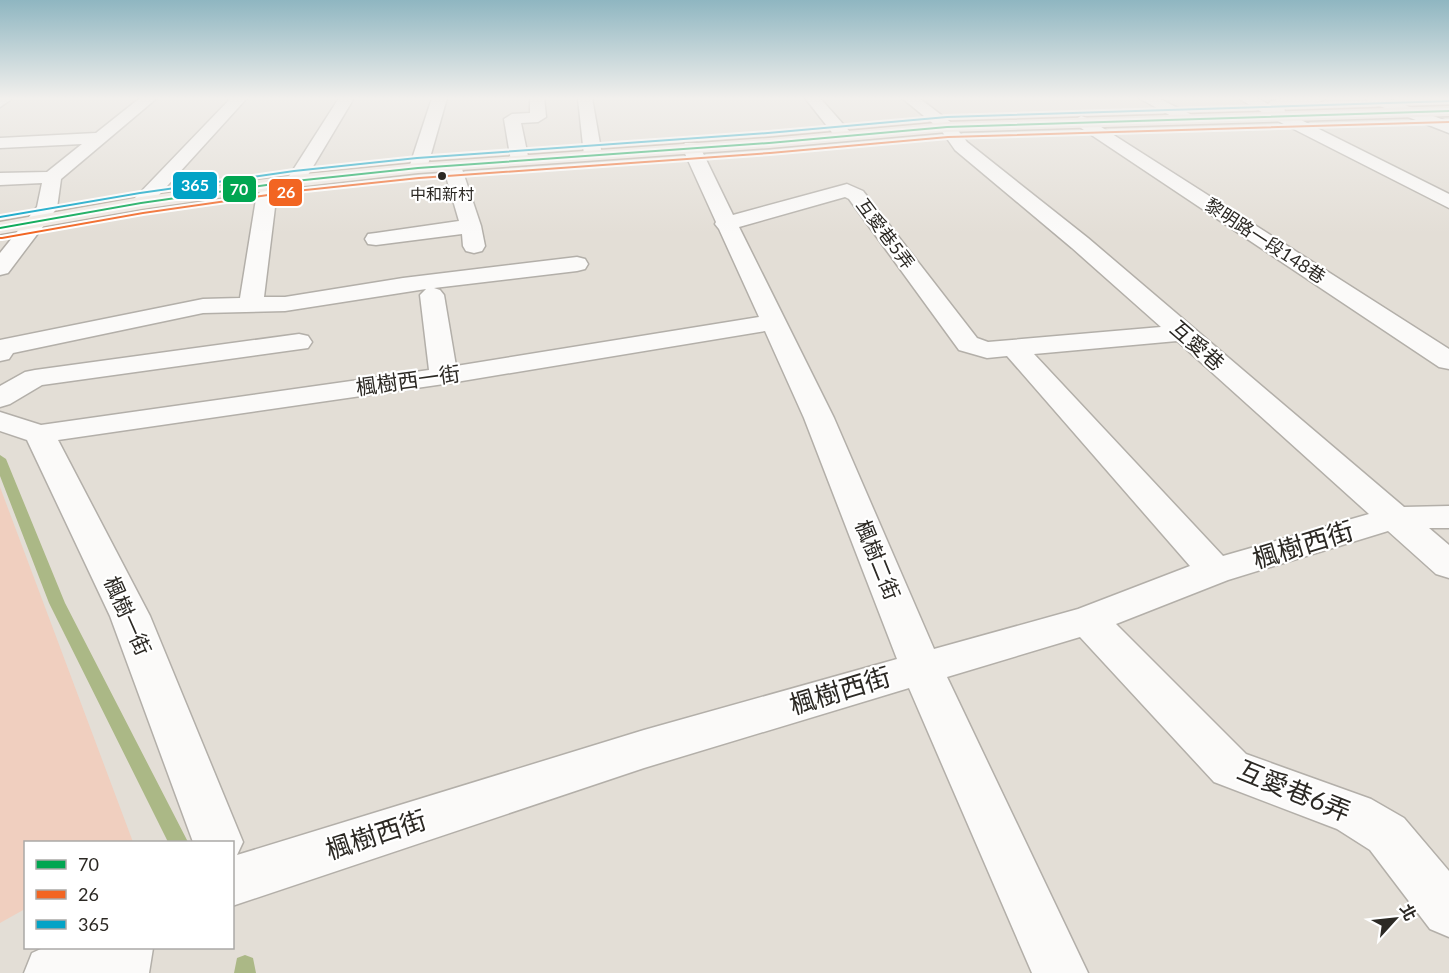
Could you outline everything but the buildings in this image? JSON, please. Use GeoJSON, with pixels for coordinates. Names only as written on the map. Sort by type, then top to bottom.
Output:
{"type":"FeatureCollection","features":[{"type":"Feature","properties":{"kind":"main road"},"geometry":{"type":"LineString","coordinates":[[0,228],[141,203],[295,181],[418,168],[741,143]]}},
{"type":"Feature","properties":{"kind":"street"},"geometry":{"type":"LineString","coordinates":[[0,179],[52,177],[95,143]]}},
{"type":"Feature","properties":{"kind":"street"},"geometry":{"type":"LineString","coordinates":[[141,203],[197,143]]}},
{"type":"Feature","properties":{"kind":"street"},"geometry":{"type":"LineString","coordinates":[[295,181],[319,143]]}},
{"type":"Feature","properties":{"kind":"street"},"geometry":{"type":"LineString","coordinates":[[418,168],[426,143]]}},
{"type":"Feature","properties":{"kind":"street"},"geometry":{"type":"LineString","coordinates":[[517,143],[520,161]]}},
{"type":"Feature","properties":{"kind":"street"},"geometry":{"type":"LineString","coordinates":[[591,143],[593,155]]}},
{"type":"Feature","properties":{"kind":"street","name":"互愛巷"},"geometry":{"type":"LineString","coordinates":[[959,143],[1080,243],[1449,564]]}},
{"type":"Feature","properties":{"kind":"street","name":"黎明路一段148巷"},"geometry":{"type":"LineString","coordinates":[[1115,143],[1449,361]]}},
{"type":"Feature","properties":{"kind":"street"},"geometry":{"type":"LineString","coordinates":[[1334,143],[1449,202]]}},
{"type":"Feature","properties":{"kind":"street","name":"楓樹二街"},"geometry":{"type":"LineString","coordinates":[[691,147],[725,224],[775,322],[819,418],[921,667],[1060,973]]}},
{"type":"Feature","properties":{"kind":"street"},"geometry":{"type":"LineString","coordinates":[[376,238],[472,236],[452,166]]}},
{"type":"Feature","properties":{"kind":"street"},"geometry":{"type":"LineString","coordinates":[[0,268],[46,208],[52,177]]}},
{"type":"Feature","properties":{"kind":"street"},"geometry":{"type":"LineString","coordinates":[[251,303],[266,199],[273,184]]}},
{"type":"Feature","properties":{"kind":"street","name":"互愛巷5弄"},"geometry":{"type":"LineString","coordinates":[[725,224],[847,190],[856,195],[968,344],[987,350],[1183,333]]}},
{"type":"Feature","properties":{"kind":"street"},"geometry":{"type":"LineString","coordinates":[[0,353],[4,347],[203,306],[251,303],[285,304],[403,285],[577,264]]}},
{"type":"Feature","properties":{"kind":"street"},"geometry":{"type":"LineString","coordinates":[[432,295],[444,376]]}},
{"type":"Feature","properties":{"kind":"street","name":"楓樹西一街"},"geometry":{"type":"LineString","coordinates":[[39,434],[444,376],[775,322]]}},
{"type":"Feature","properties":{"kind":"street"},"geometry":{"type":"LineString","coordinates":[[0,398],[35,378],[299,342]]}},
{"type":"Feature","properties":{"kind":"street"},"geometry":{"type":"LineString","coordinates":[[1014,348],[1215,571]]}},
{"type":"Feature","properties":{"kind":"street"},"geometry":{"type":"LineString","coordinates":[[0,421],[39,434]]}},
{"type":"Feature","properties":{"kind":"street","name":"楓樹一街"},"geometry":{"type":"LineString","coordinates":[[39,434],[130,616],[217,841]]}},
{"type":"Feature","properties":{"kind":"street","name":"楓樹西街"},"geometry":{"type":"LineString","coordinates":[[234,881],[644,749],[1088,620],[1215,571],[1394,518],[1449,517]]}},
{"type":"Feature","properties":{"kind":"street","name":"互愛巷6弄"},"geometry":{"type":"LineString","coordinates":[[1088,620],[1230,768],[1354,814],[1387,834],[1449,910]]}},
{"type":"Feature","properties":{"kind":"street"},"geometry":{"type":"LineString","coordinates":[[52,973],[95,949]]}},
{"type":"Feature","properties":{"kind":"street"},"geometry":{"type":"LineString","coordinates":[[121,973],[126,949]]}},
{"type":"Feature","properties":{"kind":"shaded area"},"geometry":{"type":"Polygon","coordinates":[[[0,487],[133,841],[24,841],[24,910],[0,923],[0,487]]]}},
{"type":"Feature","properties":{"kind":"waterway"},"geometry":{"type":"LineString","coordinates":[[0,459],[57,603],[177,841]]}},
{"type":"Feature","properties":{"kind":"waterway"},"geometry":{"type":"LineString","coordinates":[[245,966],[245,973]]}},
{"type":"Feature","properties":{"kind":"transit line","name":"365"},"geometry":{"type":"LineString","coordinates":[[0,217],[140,193],[294,171],[417,158],[622,143]]}},
{"type":"Feature","properties":{"kind":"transit line","name":"70"},"geometry":{"type":"LineString","coordinates":[[0,228],[141,203],[295,181],[418,168],[763,143]]}},
{"type":"Feature","properties":{"kind":"transit line","name":"26"},"geometry":{"type":"LineString","coordinates":[[2,238],[143,213],[296,191],[419,178],[877,143]]}},
{"type":"Feature","properties":{"kind":"place","name":"中和新村"},"geometry":{"type":"Point","coordinates":[442,176]}}]}
